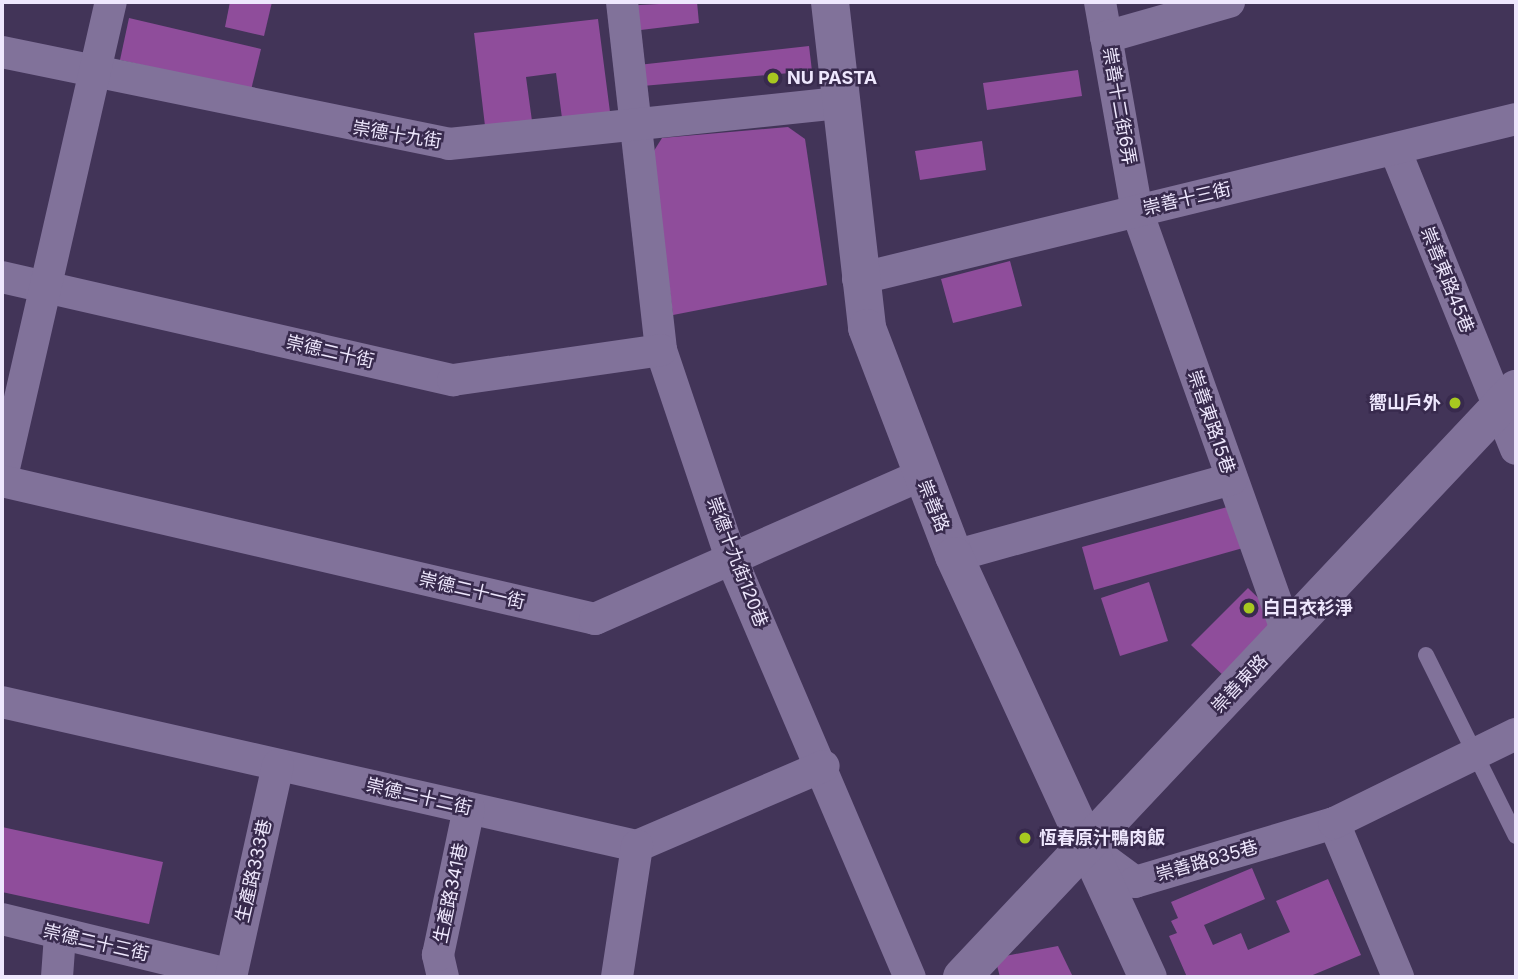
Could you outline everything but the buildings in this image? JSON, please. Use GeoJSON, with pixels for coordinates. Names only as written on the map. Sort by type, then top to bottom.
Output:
{"type":"FeatureCollection","features":[{"type":"Feature","properties":{"kind":"street"},"geometry":{"type":"LineString","coordinates":[[2,479],[111,2]]}},
{"type":"Feature","properties":{"kind":"street","name":"崇德十九街120巷"},"geometry":{"type":"LineString","coordinates":[[622,2],[633,127],[661,350],[731,558],[824,766],[910,977]]}},
{"type":"Feature","properties":{"kind":"street","name":"崇善路"},"geometry":{"type":"LineString","coordinates":[[830,2],[858,279],[867,328],[954,556],[1148,977]]}},
{"type":"Feature","properties":{"kind":"street","name":"崇善十二街6弄"},"geometry":{"type":"LineString","coordinates":[[1100,2],[1137,211]]}},
{"type":"Feature","properties":{"kind":"street"},"geometry":{"type":"LineString","coordinates":[[1107,37],[1229,2]]}},
{"type":"Feature","properties":{"kind":"street","name":"崇德十九街"},"geometry":{"type":"LineString","coordinates":[[2,52],[449,144],[633,127],[839,103]]}},
{"type":"Feature","properties":{"kind":"street","name":"崇善十三街"},"geometry":{"type":"LineString","coordinates":[[858,279],[1396,152],[1516,120]]}},
{"type":"Feature","properties":{"kind":"street","name":"崇善東路45巷"},"geometry":{"type":"LineString","coordinates":[[1396,152],[1508,398],[1516,449]]}},
{"type":"Feature","properties":{"kind":"street","name":"崇善東路15巷"},"geometry":{"type":"LineString","coordinates":[[1137,211],[1287,633]]}},
{"type":"Feature","properties":{"kind":"street","name":"崇德二十街"},"geometry":{"type":"LineString","coordinates":[[2,277],[453,380],[661,350]]}},
{"type":"Feature","properties":{"kind":"street","name":"崇善東路"},"geometry":{"type":"LineString","coordinates":[[962,977],[1041,888],[1089,848],[1508,398]]}},
{"type":"Feature","properties":{"kind":"street","name":"崇德二十一街"},"geometry":{"type":"LineString","coordinates":[[2,479],[595,619],[921,475]]}},
{"type":"Feature","properties":{"kind":"street"},"geometry":{"type":"LineString","coordinates":[[954,556],[1231,479]]}},
{"type":"Feature","properties":{"kind":"street","name":"崇德二十二街"},"geometry":{"type":"LineString","coordinates":[[2,702],[637,846]]}},
{"type":"Feature","properties":{"kind":"street","name":"崇善路835巷"},"geometry":{"type":"LineString","coordinates":[[1089,848],[1136,882],[1334,823],[1516,734]]}},
{"type":"Feature","properties":{"kind":"street","name":"生產路333巷"},"geometry":{"type":"LineString","coordinates":[[231,976],[278,765]]}},
{"type":"Feature","properties":{"kind":"street"},"geometry":{"type":"LineString","coordinates":[[617,977],[637,846],[824,766]]}},
{"type":"Feature","properties":{"kind":"street","name":"生產路341巷"},"geometry":{"type":"LineString","coordinates":[[443,977],[438,955],[469,808]]}},
{"type":"Feature","properties":{"kind":"street"},"geometry":{"type":"LineString","coordinates":[[1334,823],[1398,977]]}},
{"type":"Feature","properties":{"kind":"street","name":"崇德二十三街"},"geometry":{"type":"LineString","coordinates":[[2,919],[231,976]]}},
{"type":"Feature","properties":{"kind":"street"},"geometry":{"type":"LineString","coordinates":[[57,977],[60,935]]}},
{"type":"Feature","properties":{"kind":"lane"},"geometry":{"type":"LineString","coordinates":[[1426,654],[1516,836]]}},
{"type":"Feature","properties":{"kind":"place","name":"NU PASTA"},"geometry":{"type":"Point","coordinates":[773,78]}},
{"type":"Feature","properties":{"kind":"place","name":"嚮山戶外"},"geometry":{"type":"Point","coordinates":[1455,403]}},
{"type":"Feature","properties":{"kind":"place","name":"白日衣衫淨"},"geometry":{"type":"Point","coordinates":[1249,608]}},
{"type":"Feature","properties":{"kind":"place","name":"恆春原汁鴨肉飯"},"geometry":{"type":"Point","coordinates":[1025,838]}}]}
